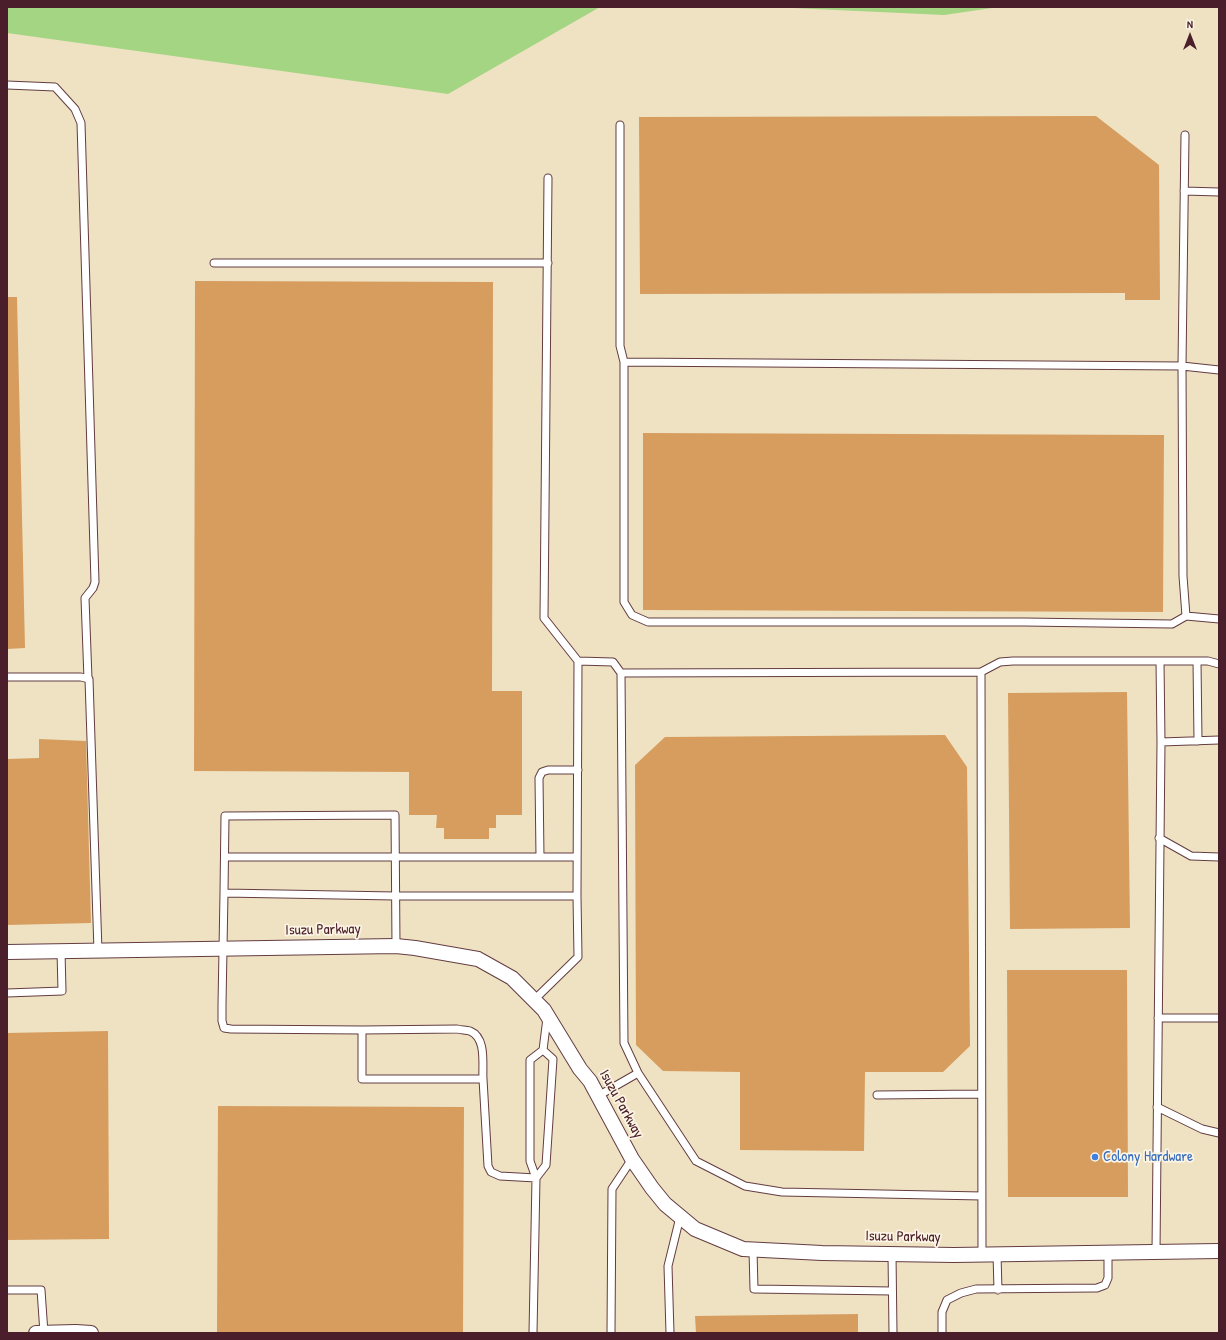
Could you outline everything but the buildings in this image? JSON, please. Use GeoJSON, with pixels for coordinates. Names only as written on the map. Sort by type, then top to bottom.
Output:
{"type":"FeatureCollection","features":[{"type":"Feature","properties":{"kind":"street","name":"Isuzu Parkway"},"geometry":{"type":"LineString","coordinates":[[7,952],[396,946],[478,959],[512,978],[544,1010],[580,1069],[590,1081],[632,1159],[660,1198],[695,1230],[742,1250],[892,1254],[1219,1251]]}},
{"type":"Feature","properties":{"kind":"street"},"geometry":{"type":"LineString","coordinates":[[36,1333],[92,1333]]}},
{"type":"Feature","properties":{"kind":"lane"},"geometry":{"type":"LineString","coordinates":[[7,85],[55,87],[75,110],[81,123],[95,582],[93,588],[85,598],[98,950]]}},
{"type":"Feature","properties":{"kind":"lane"},"geometry":{"type":"LineString","coordinates":[[620,125],[620,346],[624,362],[624,602],[632,615],[648,622],[1008,622],[1172,624],[1186,616],[1219,619]]}},
{"type":"Feature","properties":{"kind":"lane"},"geometry":{"type":"LineString","coordinates":[[1185,134],[1182,366],[1183,576],[1186,616]]}},
{"type":"Feature","properties":{"kind":"lane"},"geometry":{"type":"LineString","coordinates":[[534,1000],[578,957],[578,661],[544,618],[548,178]]}},
{"type":"Feature","properties":{"kind":"lane"},"geometry":{"type":"LineString","coordinates":[[1184,191],[1219,192]]}},
{"type":"Feature","properties":{"kind":"lane"},"geometry":{"type":"LineString","coordinates":[[214,263],[548,263]]}},
{"type":"Feature","properties":{"kind":"lane"},"geometry":{"type":"LineString","coordinates":[[624,362],[1182,366],[1219,370]]}},
{"type":"Feature","properties":{"kind":"lane"},"geometry":{"type":"LineString","coordinates":[[578,661],[613,662],[621,673],[624,1043],[638,1073],[696,1161],[745,1186],[782,1192],[982,1196]]}},
{"type":"Feature","properties":{"kind":"lane"},"geometry":{"type":"LineString","coordinates":[[621,673],[981,672],[1000,662],[1013,661],[1208,661],[1219,664]]}},
{"type":"Feature","properties":{"kind":"lane"},"geometry":{"type":"LineString","coordinates":[[1156,1252],[1161,742],[1160,661]]}},
{"type":"Feature","properties":{"kind":"lane"},"geometry":{"type":"LineString","coordinates":[[1196,661],[1198,741]]}},
{"type":"Feature","properties":{"kind":"lane"},"geometry":{"type":"LineString","coordinates":[[981,672],[982,1254]]}},
{"type":"Feature","properties":{"kind":"lane"},"geometry":{"type":"LineString","coordinates":[[7,678],[88,678]]}},
{"type":"Feature","properties":{"kind":"lane"},"geometry":{"type":"LineString","coordinates":[[1161,742],[1219,740]]}},
{"type":"Feature","properties":{"kind":"lane"},"geometry":{"type":"LineString","coordinates":[[540,857],[539,778],[542,772],[548,770],[578,770]]}},
{"type":"Feature","properties":{"kind":"lane"},"geometry":{"type":"LineString","coordinates":[[396,946],[394,815],[225,816],[222,1005],[222,1021],[224,1028],[362,1030],[457,1029],[471,1032],[478,1038],[482,1046],[488,1166],[491,1172],[500,1176],[536,1178]]}},
{"type":"Feature","properties":{"kind":"lane"},"geometry":{"type":"LineString","coordinates":[[1159,838],[1191,856],[1219,857]]}},
{"type":"Feature","properties":{"kind":"lane"},"geometry":{"type":"LineString","coordinates":[[225,857],[577,857]]}},
{"type":"Feature","properties":{"kind":"lane"},"geometry":{"type":"LineString","coordinates":[[224,893],[395,896],[577,896]]}},
{"type":"Feature","properties":{"kind":"lane"},"geometry":{"type":"LineString","coordinates":[[7,993],[62,991],[62,951]]}},
{"type":"Feature","properties":{"kind":"lane"},"geometry":{"type":"LineString","coordinates":[[533,1333],[536,1178],[530,1161],[530,1060],[543,1050],[548,1016]]}},
{"type":"Feature","properties":{"kind":"lane"},"geometry":{"type":"LineString","coordinates":[[1158,1018],[1219,1018]]}},
{"type":"Feature","properties":{"kind":"lane"},"geometry":{"type":"LineString","coordinates":[[362,1030],[362,1079],[483,1079]]}},
{"type":"Feature","properties":{"kind":"lane"},"geometry":{"type":"LineString","coordinates":[[536,1178],[546,1165],[553,1059],[543,1050]]}},
{"type":"Feature","properties":{"kind":"lane"},"geometry":{"type":"LineString","coordinates":[[598,1096],[638,1073]]}},
{"type":"Feature","properties":{"kind":"lane"},"geometry":{"type":"LineString","coordinates":[[877,1095],[981,1094]]}},
{"type":"Feature","properties":{"kind":"lane"},"geometry":{"type":"LineString","coordinates":[[1157,1107],[1202,1130],[1219,1133]]}},
{"type":"Feature","properties":{"kind":"lane"},"geometry":{"type":"LineString","coordinates":[[611,1333],[612,1189],[632,1159]]}},
{"type":"Feature","properties":{"kind":"lane"},"geometry":{"type":"LineString","coordinates":[[670,1333],[668,1266],[680,1217]]}},
{"type":"Feature","properties":{"kind":"lane"},"geometry":{"type":"LineString","coordinates":[[753,1250],[754,1289],[892,1292]]}},
{"type":"Feature","properties":{"kind":"lane"},"geometry":{"type":"LineString","coordinates":[[942,1333],[942,1312],[947,1300],[961,1293],[976,1289],[1097,1288],[1105,1285],[1108,1278],[1108,1253]]}},
{"type":"Feature","properties":{"kind":"lane"},"geometry":{"type":"LineString","coordinates":[[892,1254],[893,1333]]}},
{"type":"Feature","properties":{"kind":"lane"},"geometry":{"type":"LineString","coordinates":[[997,1254],[998,1290]]}},
{"type":"Feature","properties":{"kind":"lane"},"geometry":{"type":"LineString","coordinates":[[7,1290],[41,1290],[44,1333]]}},
{"type":"Feature","properties":{"kind":"green space"},"geometry":{"type":"Polygon","coordinates":[[[7,7],[600,7],[448,94],[7,33],[7,7]]]}},
{"type":"Feature","properties":{"kind":"green space"},"geometry":{"type":"Polygon","coordinates":[[[771,7],[999,7],[944,15],[771,7]]]}},
{"type":"Feature","properties":{"kind":"place","name":"Colony Hardware"},"geometry":{"type":"Point","coordinates":[1095,1157]}}]}
